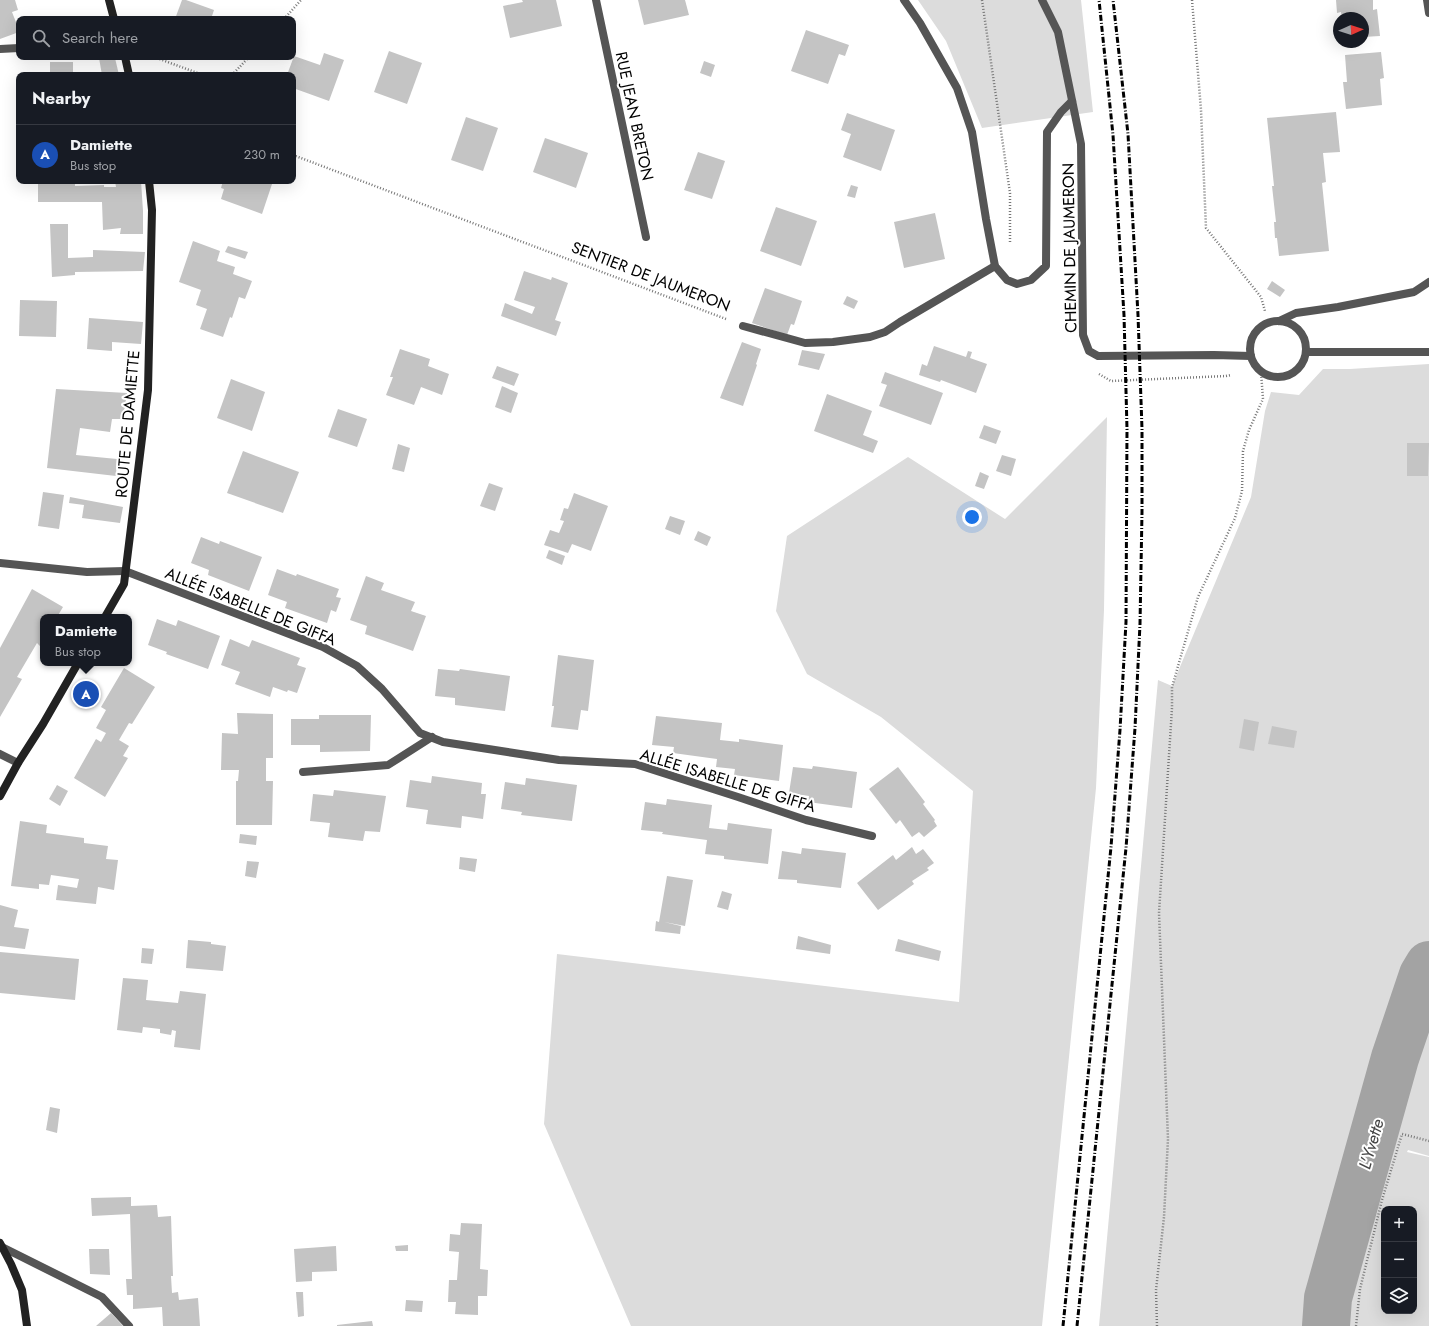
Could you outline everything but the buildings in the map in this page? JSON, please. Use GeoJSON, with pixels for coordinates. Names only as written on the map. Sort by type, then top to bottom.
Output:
{"type":"FeatureCollection","features":[{"type":"Feature","properties":{"kind":"street"},"geometry":{"type":"LineString","coordinates":[[109,0],[113,16]]}},
{"type":"Feature","properties":{"kind":"street","name":"RUE JEAN BRETON"},"geometry":{"type":"LineString","coordinates":[[596,0],[646,238]]}},
{"type":"Feature","properties":{"kind":"street"},"geometry":{"type":"LineString","coordinates":[[904,0],[920,23],[957,88],[972,132],[995,266]]}},
{"type":"Feature","properties":{"kind":"street","name":"CHEMIN DE JAUMERON"},"geometry":{"type":"LineString","coordinates":[[1042,0],[1058,32],[1081,144],[1083,335],[1089,351],[1098,356],[1250,356]]}},
{"type":"Feature","properties":{"kind":"street"},"geometry":{"type":"LineString","coordinates":[[1428,0],[1429,14]]}},
{"type":"Feature","properties":{"kind":"street"},"geometry":{"type":"LineString","coordinates":[[0,49],[16,48]]}},
{"type":"Feature","properties":{"kind":"street"},"geometry":{"type":"LineString","coordinates":[[126,60],[128,72]]}},
{"type":"Feature","properties":{"kind":"street","name":"CHEMIN DE JAUMERON"},"geometry":{"type":"LineString","coordinates":[[995,266],[1008,280],[1017,284],[1031,280],[1046,266],[1047,132],[1061,112],[1072,100]]}},
{"type":"Feature","properties":{"kind":"street","name":"ROUTE DE DAMIETTE"},"geometry":{"type":"LineString","coordinates":[[107,614],[124,584],[148,390],[152,210],[149,184]]}},
{"type":"Feature","properties":{"kind":"street","name":"SENTIER DE JAUMERON"},"geometry":{"type":"LineString","coordinates":[[743,326],[805,343],[833,342],[870,337],[885,332],[995,266]]}},
{"type":"Feature","properties":{"kind":"street"},"geometry":{"type":"LineString","coordinates":[[1279,321],[1288,323],[1296,328],[1302,334],[1306,343],[1306,352],[1300,368],[1285,377],[1273,377],[1261,372],[1256,367],[1250,356],[1251,340],[1261,326],[1279,321],[1296,313],[1338,307],[1414,292],[1429,282]]}},
{"type":"Feature","properties":{"kind":"street"},"geometry":{"type":"LineString","coordinates":[[1306,352],[1429,352]]}},
{"type":"Feature","properties":{"kind":"street"},"geometry":{"type":"LineString","coordinates":[[0,563],[87,572],[125,572]]}},
{"type":"Feature","properties":{"kind":"street","name":"ALLÉE ISABELLE DE GIFFA"},"geometry":{"type":"LineString","coordinates":[[125,572],[323,647],[357,666],[382,689],[420,732],[443,742],[559,760],[635,764],[806,820],[872,836]]}},
{"type":"Feature","properties":{"kind":"street"},"geometry":{"type":"LineString","coordinates":[[0,796],[76,666]]}},
{"type":"Feature","properties":{"kind":"street"},"geometry":{"type":"LineString","coordinates":[[303,772],[388,765],[432,737]]}},
{"type":"Feature","properties":{"kind":"street"},"geometry":{"type":"LineString","coordinates":[[0,754],[18,763]]}},
{"type":"Feature","properties":{"kind":"street"},"geometry":{"type":"LineString","coordinates":[[1,1245],[22,1290],[27,1326]]}},
{"type":"Feature","properties":{"kind":"street"},"geometry":{"type":"LineString","coordinates":[[1,1245],[102,1297],[129,1326]]}},
{"type":"Feature","properties":{"kind":"path"},"geometry":{"type":"LineString","coordinates":[[287,16],[302,0]]}},
{"type":"Feature","properties":{"kind":"path"},"geometry":{"type":"LineString","coordinates":[[982,0],[1010,193],[1010,252],[1005,260],[995,266]]}},
{"type":"Feature","properties":{"kind":"path"},"geometry":{"type":"LineString","coordinates":[[1192,0],[1201,110],[1206,228],[1261,298],[1269,323]]}},
{"type":"Feature","properties":{"kind":"path"},"geometry":{"type":"LineString","coordinates":[[162,60],[195,72]]}},
{"type":"Feature","properties":{"kind":"path"},"geometry":{"type":"LineString","coordinates":[[235,72],[246,60]]}},
{"type":"Feature","properties":{"kind":"path","name":"SENTIER DE JAUMERON"},"geometry":{"type":"LineString","coordinates":[[296,156],[743,326]]}},
{"type":"Feature","properties":{"kind":"path"},"geometry":{"type":"LineString","coordinates":[[1157,1326],[1156,1290],[1164,1217],[1168,1139],[1159,913],[1172,715],[1172,687],[1198,598],[1235,518],[1242,491],[1243,451],[1249,430],[1263,399],[1261,372]]}},
{"type":"Feature","properties":{"kind":"path"},"geometry":{"type":"LineString","coordinates":[[1356,1326],[1360,1289],[1382,1200],[1402,1134],[1429,1142]]}},
{"type":"Feature","properties":{"kind":"shaded area"},"geometry":{"type":"Polygon","coordinates":[[[918,0],[1081,0],[1093,112],[982,128],[946,41],[918,0]]]}},
{"type":"Feature","properties":{"kind":"shaded area"},"geometry":{"type":"Polygon","coordinates":[[[1429,364],[1429,1156],[1408,1150],[1407,1152],[1429,1157],[1429,1326],[1099,1326],[1158,680],[1172,686],[1251,497],[1265,411],[1271,392],[1299,395],[1323,369],[1350,369],[1429,364]]]}},
{"type":"Feature","properties":{"kind":"shaded area"},"geometry":{"type":"Polygon","coordinates":[[[1107,417],[1104,610],[1096,788],[1042,1326],[631,1326],[544,1124],[557,954],[959,1002],[973,791],[881,717],[807,674],[776,611],[787,536],[908,457],[1005,519],[1107,417]]]}},
{"type":"Feature","properties":{"kind":"waterway","name":"L'Yvette"},"geometry":{"type":"LineString","coordinates":[[1326,1326],[1328,1298],[1395,1058],[1423,975],[1429,965]]}},
{"type":"Feature","properties":{"kind":"railway"},"geometry":{"type":"LineString","coordinates":[[1063,1326],[1111,847],[1126,622],[1127,429],[1124,315],[1113,135],[1099,0]]}},
{"type":"Feature","properties":{"kind":"railway"},"geometry":{"type":"LineString","coordinates":[[1077,1326],[1126,848],[1135,728],[1140,624],[1142,429],[1138,315],[1128,134],[1113,0]]}},
{"type":"Feature","properties":{"kind":"place","name":"Damiette"},"geometry":{"type":"Point","coordinates":[86,694]}}]}
